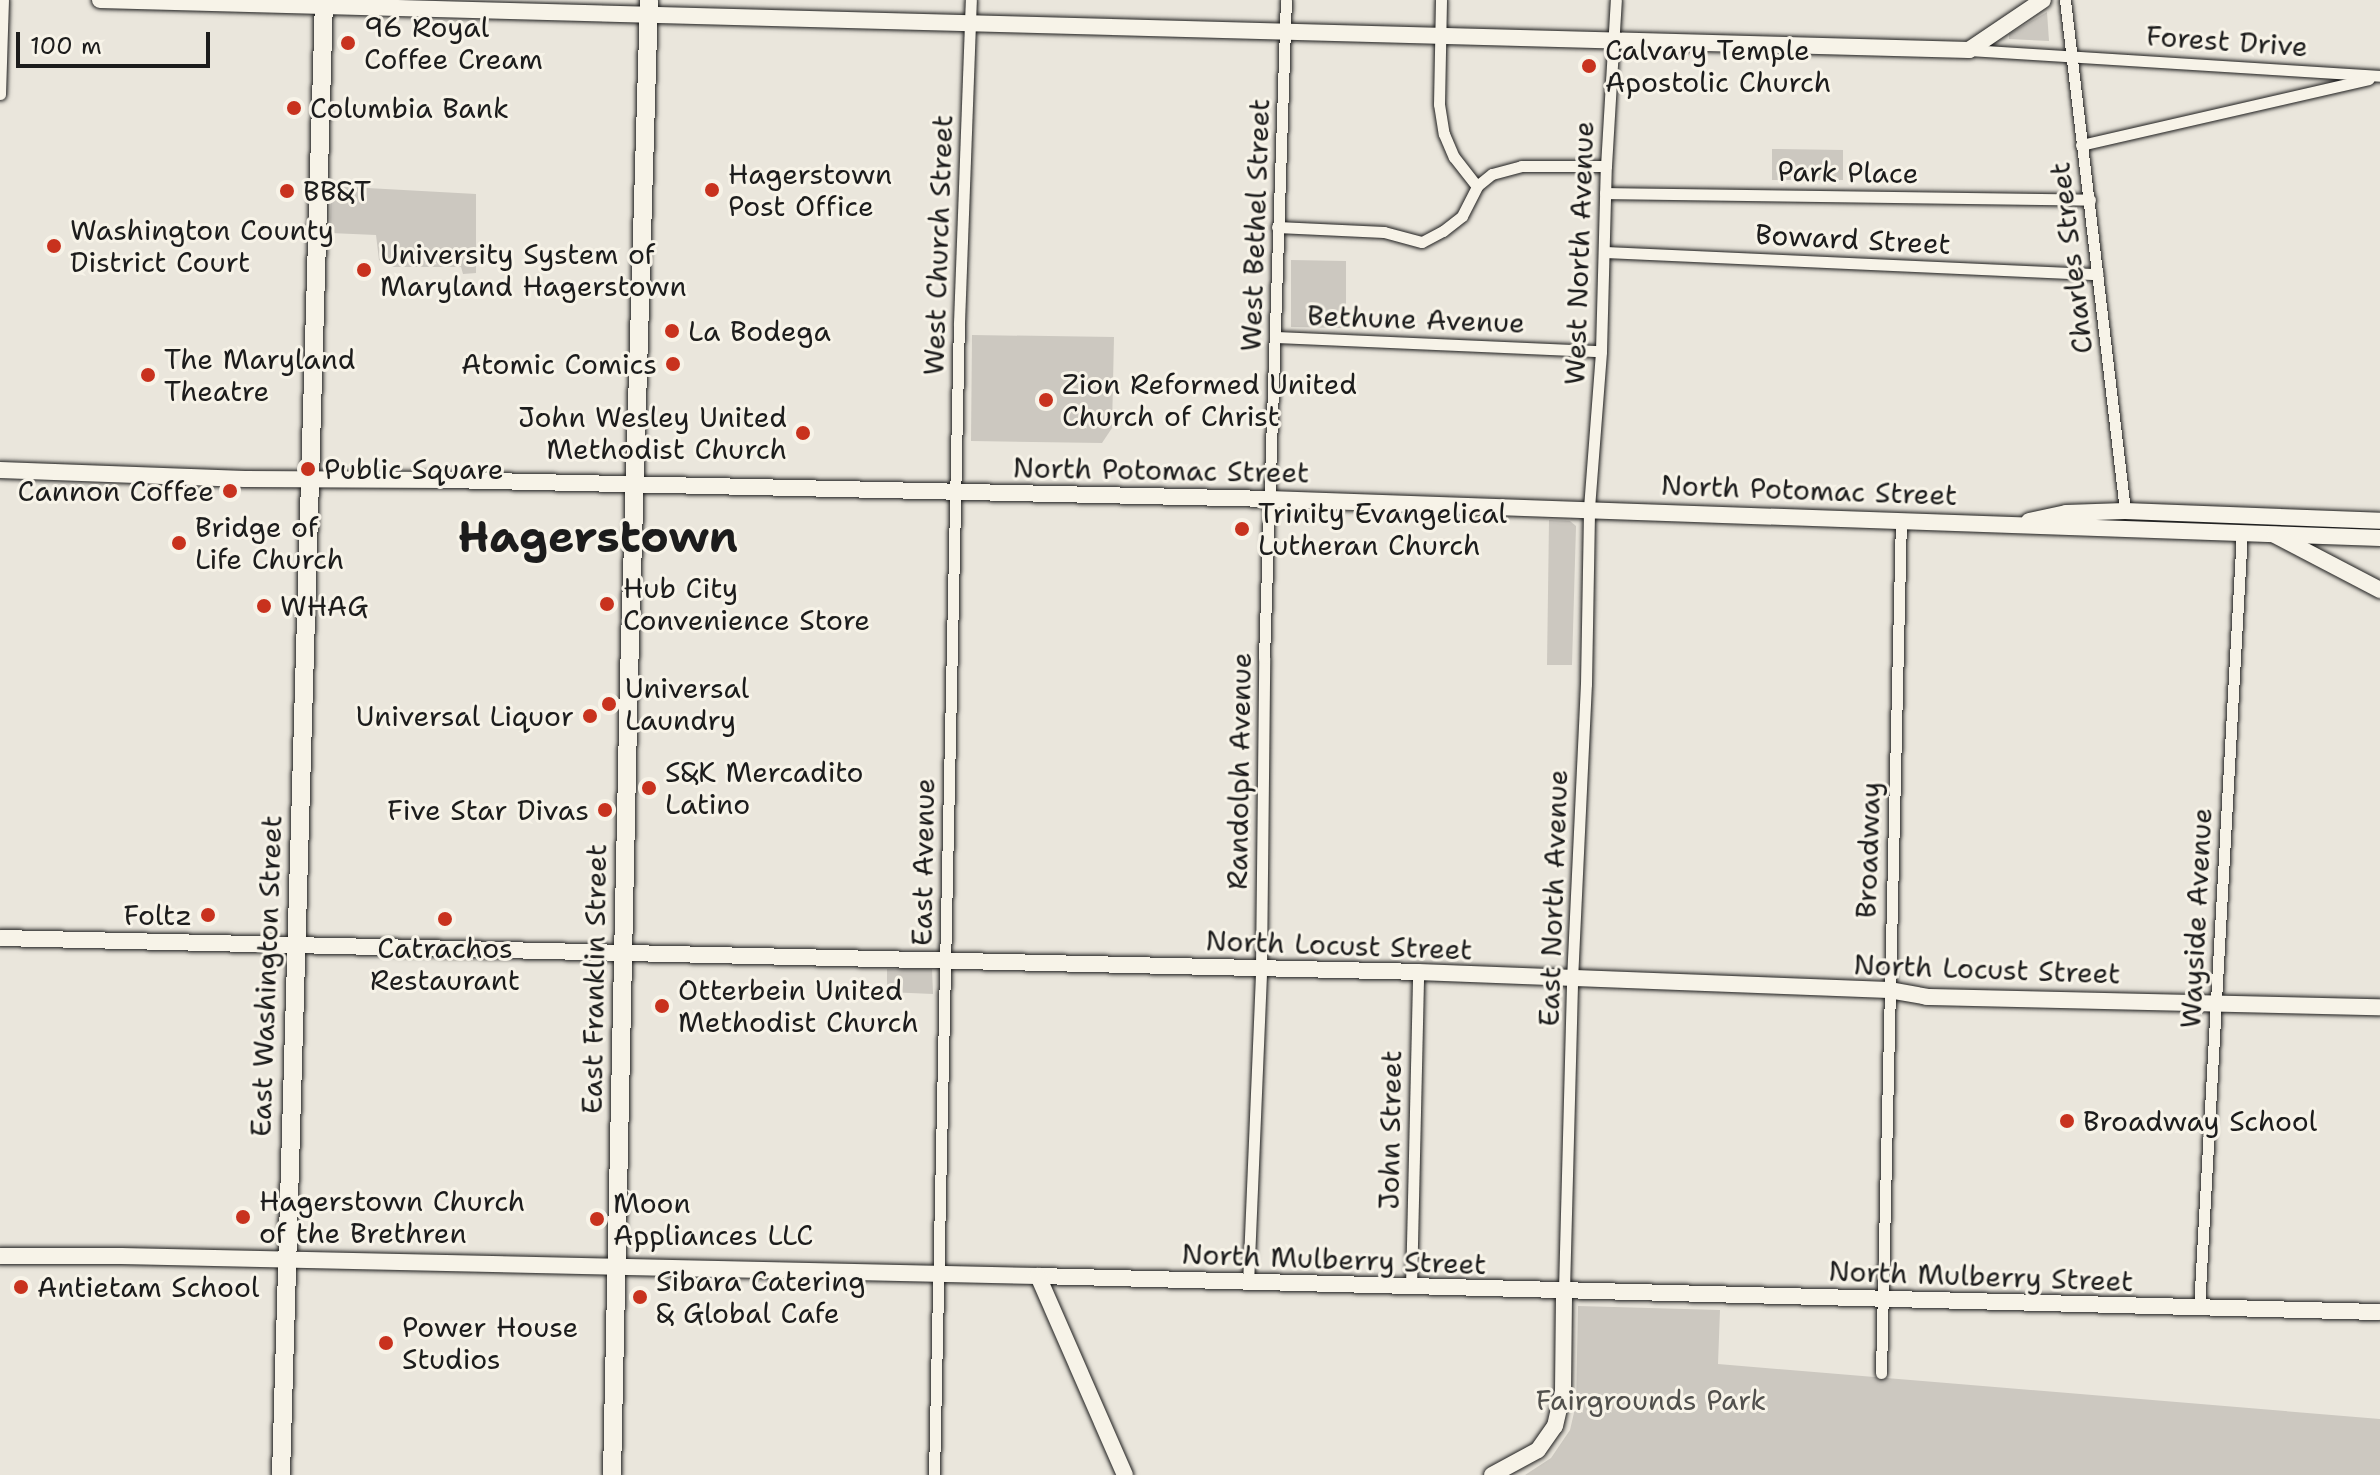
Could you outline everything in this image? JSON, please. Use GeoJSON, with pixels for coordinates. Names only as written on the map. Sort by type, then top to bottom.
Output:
{"type":"FeatureCollection","features":[{"type":"Feature","properties":{"kind":"main road"},"geometry":{"type":"LineString","coordinates":[[100,0],[648,8],[970,24],[1969,50],[2043,0]]}},
{"type":"Feature","properties":{"kind":"main road","name":"East Washington Street"},"geometry":{"type":"LineString","coordinates":[[281,1475],[324,4]]}},
{"type":"Feature","properties":{"kind":"main road","name":"East Franklin Street"},"geometry":{"type":"LineString","coordinates":[[612,1475],[648,8]]}},
{"type":"Feature","properties":{"kind":"main road","name":"North Potomac Street"},"geometry":{"type":"LineString","coordinates":[[0,470],[1589,508],[2012,524],[2070,530],[2244,524]]}},
{"type":"Feature","properties":{"kind":"main road","name":"North Potomac Street"},"geometry":{"type":"LineString","coordinates":[[2012,524],[2066,513],[2125,511],[2244,524]]}},
{"type":"Feature","properties":{"kind":"main road"},"geometry":{"type":"LineString","coordinates":[[2244,524],[2380,521]]}},
{"type":"Feature","properties":{"kind":"main road"},"geometry":{"type":"LineString","coordinates":[[2244,524],[2270,533],[2380,590]]}},
{"type":"Feature","properties":{"kind":"main road"},"geometry":{"type":"LineString","coordinates":[[2270,533],[2380,538]]}},
{"type":"Feature","properties":{"kind":"main road","name":"North Locust Street"},"geometry":{"type":"LineString","coordinates":[[0,938],[1418,972],[1889,990],[1927,997],[2380,1007]]}},
{"type":"Feature","properties":{"kind":"main road","name":"North Mulberry Street"},"geometry":{"type":"LineString","coordinates":[[0,1256],[616,1266],[2380,1312]]}},
{"type":"Feature","properties":{"kind":"main road"},"geometry":{"type":"LineString","coordinates":[[1038,1276],[1125,1475]]}},
{"type":"Feature","properties":{"kind":"main road"},"geometry":{"type":"LineString","coordinates":[[1492,1475],[1538,1450],[1555,1426],[1563,1392],[1564,1290]]}},
{"type":"Feature","properties":{"kind":"street"},"geometry":{"type":"LineString","coordinates":[[0,94],[3,0]]}},
{"type":"Feature","properties":{"kind":"street","name":"West Church Street"},"geometry":{"type":"LineString","coordinates":[[955,491],[971,0]]}},
{"type":"Feature","properties":{"kind":"street","name":"West Bethel Street"},"geometry":{"type":"LineString","coordinates":[[1269,499],[1286,0]]}},
{"type":"Feature","properties":{"kind":"street"},"geometry":{"type":"LineString","coordinates":[[1441,0],[1439,104],[1444,134],[1454,157],[1477,186]]}},
{"type":"Feature","properties":{"kind":"street","name":"West North Avenue"},"geometry":{"type":"LineString","coordinates":[[1589,508],[1601,351],[1606,166],[1616,0]]}},
{"type":"Feature","properties":{"kind":"street","name":"Charles Street"},"geometry":{"type":"LineString","coordinates":[[2065,0],[2125,511]]}},
{"type":"Feature","properties":{"kind":"street","name":"Forest Drive"},"geometry":{"type":"LineString","coordinates":[[1969,50],[2380,76]]}},
{"type":"Feature","properties":{"kind":"street"},"geometry":{"type":"LineString","coordinates":[[2081,145],[2380,76]]}},
{"type":"Feature","properties":{"kind":"street"},"geometry":{"type":"LineString","coordinates":[[1277,227],[1384,232],[1422,242],[1462,216],[1477,186],[1492,174],[1521,166],[1606,166]]}},
{"type":"Feature","properties":{"kind":"street","name":"Park Place"},"geometry":{"type":"LineString","coordinates":[[1605,193],[2090,200]]}},
{"type":"Feature","properties":{"kind":"street","name":"Boward Street"},"geometry":{"type":"LineString","coordinates":[[1605,252],[2098,274]]}},
{"type":"Feature","properties":{"kind":"street","name":"Bethune Avenue"},"geometry":{"type":"LineString","coordinates":[[1276,337],[1601,351]]}},
{"type":"Feature","properties":{"kind":"street","name":"East Avenue"},"geometry":{"type":"LineString","coordinates":[[934,1475],[955,491]]}},
{"type":"Feature","properties":{"kind":"street","name":"Randolph Avenue"},"geometry":{"type":"LineString","coordinates":[[1248,1284],[1261,969],[1269,499]]}},
{"type":"Feature","properties":{"kind":"street","name":"East North Avenue"},"geometry":{"type":"LineString","coordinates":[[1564,1290],[1572,980],[1586,684],[1589,508]]}},
{"type":"Feature","properties":{"kind":"street","name":"Broadway"},"geometry":{"type":"LineString","coordinates":[[1881,1373],[1901,519]]}},
{"type":"Feature","properties":{"kind":"street","name":"Wayside Avenue"},"geometry":{"type":"LineString","coordinates":[[2199,1308],[2244,524]]}},
{"type":"Feature","properties":{"kind":"street","name":"John Street"},"geometry":{"type":"LineString","coordinates":[[1411,1288],[1418,972]]}},
{"type":"Feature","properties":{"kind":"green space"},"geometry":{"type":"Polygon","coordinates":[[[2047,12],[2049,41],[2009,39],[2009,34],[2047,12]]]}},
{"type":"Feature","properties":{"kind":"green space"},"geometry":{"type":"Polygon","coordinates":[[[1772,149],[1843,150],[1843,180],[1772,180],[1772,149]]]}},
{"type":"Feature","properties":{"kind":"green space"},"geometry":{"type":"Polygon","coordinates":[[[331,186],[476,194],[476,273],[463,274],[461,267],[393,267],[379,260],[376,235],[330,233],[331,186]]]}},
{"type":"Feature","properties":{"kind":"green space"},"geometry":{"type":"Polygon","coordinates":[[[1291,260],[1346,261],[1346,328],[1291,327],[1291,260]]]}},
{"type":"Feature","properties":{"kind":"green space"},"geometry":{"type":"Polygon","coordinates":[[[972,335],[1114,337],[1112,428],[1102,443],[971,441],[972,335]]]}},
{"type":"Feature","properties":{"kind":"green space"},"geometry":{"type":"Polygon","coordinates":[[[1549,520],[1570,521],[1576,526],[1572,665],[1547,665],[1549,520]]]}},
{"type":"Feature","properties":{"kind":"green space"},"geometry":{"type":"Polygon","coordinates":[[[887,969],[932,969],[933,994],[887,992],[887,969]]]}},
{"type":"Feature","properties":{"kind":"green space","name":"Fairgrounds Park"},"geometry":{"type":"Polygon","coordinates":[[[1578,1306],[1720,1310],[1718,1364],[2380,1419],[2380,1475],[1525,1475],[1551,1458],[1570,1430],[1576,1404],[1578,1306]]]}},
{"type":"Feature","properties":{"kind":"place","name":"96 Royal Coffee Cream"},"geometry":{"type":"Point","coordinates":[348,43]}},
{"type":"Feature","properties":{"kind":"place","name":"Calvary Temple Apostolic Church"},"geometry":{"type":"Point","coordinates":[1589,66]}},
{"type":"Feature","properties":{"kind":"place","name":"Columbia Bank"},"geometry":{"type":"Point","coordinates":[294,108]}},
{"type":"Feature","properties":{"kind":"place","name":"Hagerstown Post Office"},"geometry":{"type":"Point","coordinates":[712,190]}},
{"type":"Feature","properties":{"kind":"place","name":"BB&T"},"geometry":{"type":"Point","coordinates":[287,191]}},
{"type":"Feature","properties":{"kind":"place","name":"Washington County District Court"},"geometry":{"type":"Point","coordinates":[54,246]}},
{"type":"Feature","properties":{"kind":"place","name":"University System of Maryland Hagerstown"},"geometry":{"type":"Point","coordinates":[364,270]}},
{"type":"Feature","properties":{"kind":"place","name":"La Bodega"},"geometry":{"type":"Point","coordinates":[672,331]}},
{"type":"Feature","properties":{"kind":"place","name":"Atomic Comics"},"geometry":{"type":"Point","coordinates":[673,364]}},
{"type":"Feature","properties":{"kind":"place","name":"The Maryland Theatre"},"geometry":{"type":"Point","coordinates":[148,375]}},
{"type":"Feature","properties":{"kind":"place","name":"Zion Reformed United Church of Christ"},"geometry":{"type":"Point","coordinates":[1046,400]}},
{"type":"Feature","properties":{"kind":"place","name":"John Wesley United Methodist Church"},"geometry":{"type":"Point","coordinates":[803,433]}},
{"type":"Feature","properties":{"kind":"place","name":"Public Square"},"geometry":{"type":"Point","coordinates":[308,469]}},
{"type":"Feature","properties":{"kind":"place","name":"Cannon Coffee"},"geometry":{"type":"Point","coordinates":[230,491]}},
{"type":"Feature","properties":{"kind":"place","name":"Trinity Evangelical Lutheran Church"},"geometry":{"type":"Point","coordinates":[1242,529]}},
{"type":"Feature","properties":{"kind":"place","name":"Bridge of Life Church"},"geometry":{"type":"Point","coordinates":[179,543]}},
{"type":"Feature","properties":{"kind":"place","name":"Hub City Convenience Store"},"geometry":{"type":"Point","coordinates":[607,604]}},
{"type":"Feature","properties":{"kind":"place","name":"WHAG"},"geometry":{"type":"Point","coordinates":[264,606]}},
{"type":"Feature","properties":{"kind":"place","name":"Universal Laundry"},"geometry":{"type":"Point","coordinates":[609,704]}},
{"type":"Feature","properties":{"kind":"place","name":"Universal Liquor"},"geometry":{"type":"Point","coordinates":[590,716]}},
{"type":"Feature","properties":{"kind":"place","name":"S&K Mercadito Latino"},"geometry":{"type":"Point","coordinates":[649,788]}},
{"type":"Feature","properties":{"kind":"place","name":"Five Star Divas"},"geometry":{"type":"Point","coordinates":[605,810]}},
{"type":"Feature","properties":{"kind":"place","name":"Foltz"},"geometry":{"type":"Point","coordinates":[208,915]}},
{"type":"Feature","properties":{"kind":"place","name":"Catrachos Restaurant"},"geometry":{"type":"Point","coordinates":[445,919]}},
{"type":"Feature","properties":{"kind":"place","name":"Otterbein United Methodist Church"},"geometry":{"type":"Point","coordinates":[662,1006]}},
{"type":"Feature","properties":{"kind":"place","name":"Broadway School"},"geometry":{"type":"Point","coordinates":[2067,1121]}},
{"type":"Feature","properties":{"kind":"place","name":"Hagerstown Church of the Brethren"},"geometry":{"type":"Point","coordinates":[243,1217]}},
{"type":"Feature","properties":{"kind":"place","name":"Moon Appliances LLC"},"geometry":{"type":"Point","coordinates":[597,1219]}},
{"type":"Feature","properties":{"kind":"place","name":"Antietam School"},"geometry":{"type":"Point","coordinates":[21,1287]}},
{"type":"Feature","properties":{"kind":"place","name":"Sibara Catering & Global Cafe"},"geometry":{"type":"Point","coordinates":[640,1297]}},
{"type":"Feature","properties":{"kind":"place","name":"Power House Studios"},"geometry":{"type":"Point","coordinates":[386,1343]}},
{"type":"Feature","properties":{"kind":"district","name":"Hagerstown"},"geometry":{"type":"Point","coordinates":[598,537]}}]}
